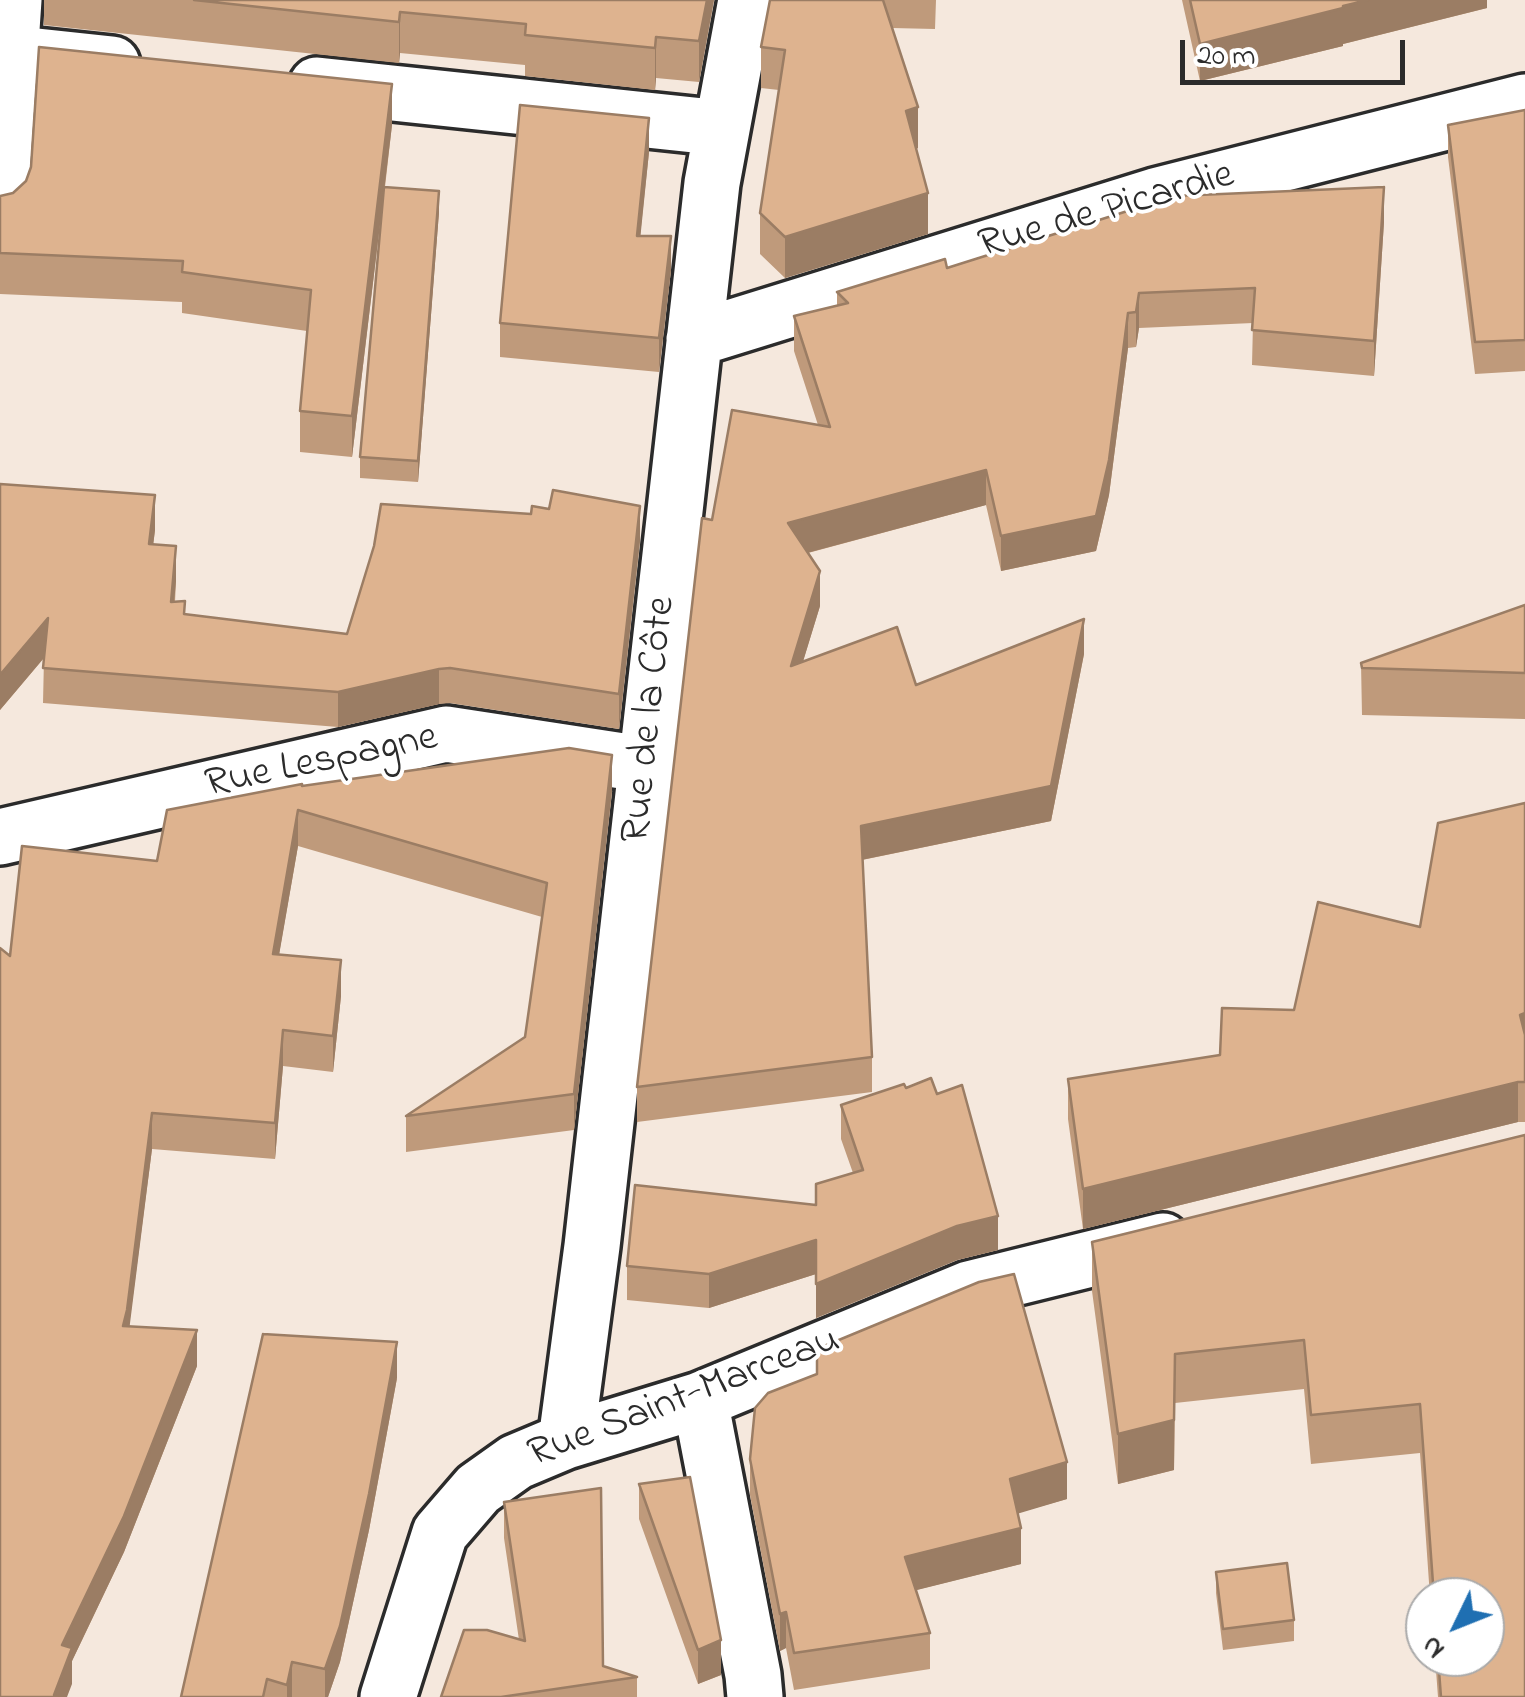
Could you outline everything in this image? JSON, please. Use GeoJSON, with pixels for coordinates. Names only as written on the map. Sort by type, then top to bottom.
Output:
{"type":"FeatureCollection","features":[{"type":"Feature","properties":{"kind":"street"},"geometry":{"type":"LineString","coordinates":[[0,206],[14,0]]}},
{"type":"Feature","properties":{"kind":"street","name":"Rue de la Côte"},"geometry":{"type":"LineString","coordinates":[[566,1442],[592,1246],[712,183],[746,0]]}},
{"type":"Feature","properties":{"kind":"street"},"geometry":{"type":"LineString","coordinates":[[9,53],[168,70]]}},
{"type":"Feature","properties":{"kind":"street"},"geometry":{"type":"LineString","coordinates":[[266,80],[722,128]]}},
{"type":"Feature","properties":{"kind":"street","name":"Rue de Picardie"},"geometry":{"type":"LineString","coordinates":[[694,340],[1155,196],[1525,102]]}},
{"type":"Feature","properties":{"kind":"street","name":"Rue Lespagne"},"geometry":{"type":"LineString","coordinates":[[0,837],[446,734],[647,765]]}},
{"type":"Feature","properties":{"kind":"street","name":"Rue Saint-Marceau"},"geometry":{"type":"LineString","coordinates":[[388,1697],[440,1533],[478,1489],[516,1462],[652,1413],[700,1400],[969,1289],[1218,1228]]}},
{"type":"Feature","properties":{"kind":"street"},"geometry":{"type":"LineString","coordinates":[[700,1400],[755,1697]]}},
{"type":"Feature","properties":{"kind":"building"},"geometry":{"type":"Polygon","coordinates":[[[194,0],[707,0],[699,41],[656,37],[655,48],[525,35],[526,24],[400,12],[399,22],[194,0]]]}},
{"type":"Feature","properties":{"kind":"building"},"geometry":{"type":"Polygon","coordinates":[[[770,0],[883,0],[918,107],[906,111],[928,193],[785,237],[760,213],[785,50],[761,47],[770,0]]]}},
{"type":"Feature","properties":{"kind":"building"},"geometry":{"type":"Polygon","coordinates":[[[1190,0],[1368,0],[1200,44],[1190,0]]]}},
{"type":"Feature","properties":{"kind":"building"},"geometry":{"type":"Polygon","coordinates":[[[39,47],[392,84],[352,416],[300,411],[311,290],[182,272],[183,261],[0,253],[0,196],[13,193],[26,181],[31,167],[39,47]]]}},
{"type":"Feature","properties":{"kind":"building"},"geometry":{"type":"Polygon","coordinates":[[[520,105],[649,118],[637,236],[671,236],[659,338],[500,323],[520,105]]]}},
{"type":"Feature","properties":{"kind":"building"},"geometry":{"type":"Polygon","coordinates":[[[1525,110],[1525,340],[1475,342],[1448,125],[1525,110]]]}},
{"type":"Feature","properties":{"kind":"building"},"geometry":{"type":"Polygon","coordinates":[[[384,187],[439,191],[418,461],[360,457],[384,187]]]}},
{"type":"Feature","properties":{"kind":"building"},"geometry":{"type":"Polygon","coordinates":[[[1384,187],[1374,341],[1252,330],[1255,288],[1139,293],[1136,312],[1128,313],[1109,460],[1096,516],[1001,536],[986,470],[788,523],[820,571],[791,666],[897,627],[916,685],[1084,619],[1051,786],[861,826],[872,1057],[637,1087],[702,518],[712,520],[732,410],[830,427],[794,316],[848,303],[837,292],[945,259],[947,268],[1175,196],[1384,187]]]}},
{"type":"Feature","properties":{"kind":"building"},"geometry":{"type":"Polygon","coordinates":[[[0,484],[155,495],[149,544],[176,546],[171,602],[185,601],[184,614],[347,634],[374,546],[381,504],[531,514],[532,506],[549,509],[553,490],[640,506],[619,694],[450,668],[338,692],[43,668],[48,618],[0,675],[0,484]]]}},
{"type":"Feature","properties":{"kind":"building"},"geometry":{"type":"Polygon","coordinates":[[[1525,605],[1525,673],[1362,668],[1361,663],[1525,605]]]}},
{"type":"Feature","properties":{"kind":"building"},"geometry":{"type":"Polygon","coordinates":[[[569,748],[612,755],[574,1094],[406,1116],[525,1037],[547,883],[298,810],[273,954],[341,960],[333,1036],[283,1030],[275,1123],[152,1113],[123,1326],[197,1330],[124,1516],[62,1645],[72,1648],[54,1695],[58,1697],[0,1697],[0,948],[10,956],[22,846],[157,861],[167,810],[302,784],[569,748]]]}},
{"type":"Feature","properties":{"kind":"building"},"geometry":{"type":"Polygon","coordinates":[[[1525,803],[1525,1013],[1520,1015],[1525,1035],[1525,1082],[1083,1189],[1068,1079],[1220,1055],[1222,1008],[1294,1010],[1318,902],[1420,927],[1438,823],[1525,803]]]}},
{"type":"Feature","properties":{"kind":"building"},"geometry":{"type":"Polygon","coordinates":[[[931,1078],[937,1094],[962,1085],[998,1216],[957,1226],[816,1284],[816,1240],[709,1274],[627,1266],[635,1185],[816,1205],[816,1184],[863,1170],[841,1105],[931,1078]]]}},
{"type":"Feature","properties":{"kind":"building"},"geometry":{"type":"Polygon","coordinates":[[[1525,1135],[1525,1697],[1441,1697],[1440,1677],[1505,1677],[1505,1577],[1433,1577],[1420,1404],[1311,1415],[1304,1340],[1175,1354],[1174,1420],[1118,1434],[1092,1242],[1525,1135]]]}},
{"type":"Feature","properties":{"kind":"building"},"geometry":{"type":"Polygon","coordinates":[[[1014,1274],[1067,1462],[1010,1479],[1021,1528],[905,1557],[930,1633],[794,1653],[786,1612],[780,1614],[750,1459],[755,1408],[768,1393],[817,1374],[817,1349],[979,1282],[1014,1274]]]}},
{"type":"Feature","properties":{"kind":"building"},"geometry":{"type":"Polygon","coordinates":[[[263,1334],[397,1342],[340,1626],[325,1669],[292,1662],[287,1685],[267,1679],[263,1697],[181,1697],[263,1334]]]}},
{"type":"Feature","properties":{"kind":"building"},"geometry":{"type":"Polygon","coordinates":[[[690,1477],[721,1640],[698,1650],[639,1484],[690,1477]]]}},
{"type":"Feature","properties":{"kind":"building"},"geometry":{"type":"Polygon","coordinates":[[[601,1488],[603,1666],[637,1677],[501,1697],[441,1697],[464,1630],[487,1630],[525,1641],[504,1502],[601,1488]]]}},
{"type":"Feature","properties":{"kind":"building"},"geometry":{"type":"Polygon","coordinates":[[[1287,1563],[1294,1620],[1223,1629],[1216,1572],[1287,1563]]]}}]}
